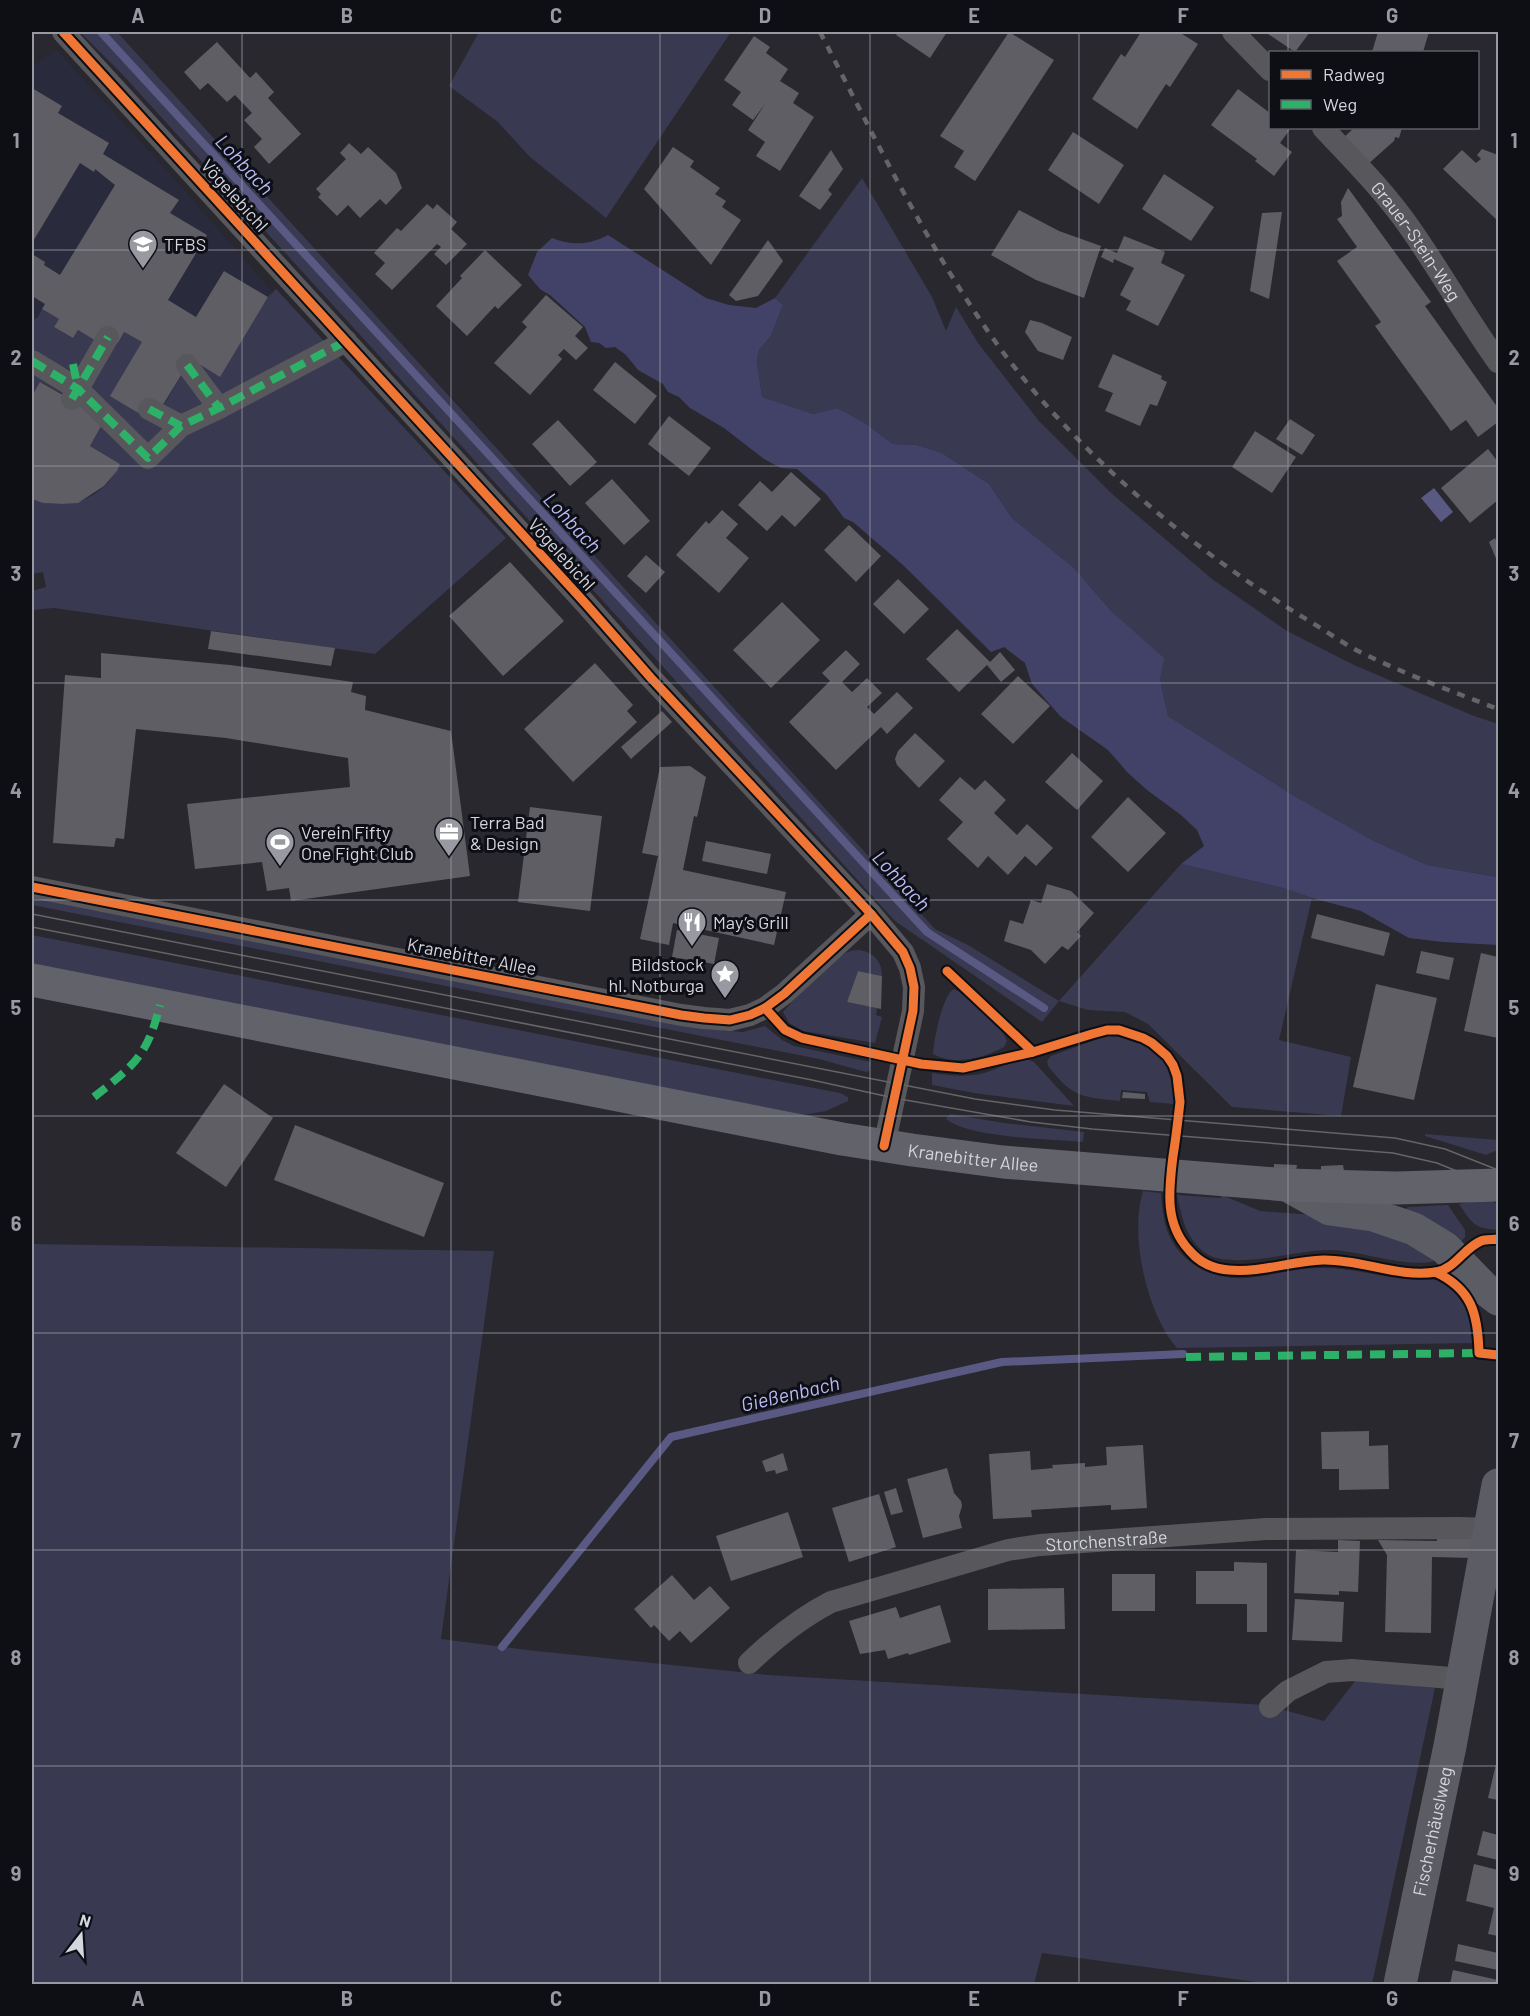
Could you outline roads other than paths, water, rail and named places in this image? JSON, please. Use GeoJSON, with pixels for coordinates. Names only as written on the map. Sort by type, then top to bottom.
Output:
{"type":"FeatureCollection","features":[{"type":"Feature","properties":{"kind":"main road","name":"Kranebitter Allee"},"geometry":{"type":"LineString","coordinates":[[32,980],[884,1146],[1003,1162],[1287,1185],[1396,1188],[1498,1185]]}},
{"type":"Feature","properties":{"kind":"street","name":"Vögelebichl"},"geometry":{"type":"LineString","coordinates":[[63,32],[657,684],[872,914],[903,952],[912,974],[913,1011],[884,1146]]}},
{"type":"Feature","properties":{"kind":"street"},"geometry":{"type":"LineString","coordinates":[[1233,32],[1269,69]]}},
{"type":"Feature","properties":{"kind":"street","name":"Grauer-Stein-Weg"},"geometry":{"type":"LineString","coordinates":[[1324,129],[1384,195],[1409,227],[1498,362]]}},
{"type":"Feature","properties":{"kind":"street"},"geometry":{"type":"LineString","coordinates":[[75,394],[108,337]]}},
{"type":"Feature","properties":{"kind":"street"},"geometry":{"type":"LineString","coordinates":[[32,361],[75,394],[148,458],[181,426],[346,341]]}},
{"type":"Feature","properties":{"kind":"street"},"geometry":{"type":"LineString","coordinates":[[73,364],[75,394]]}},
{"type":"Feature","properties":{"kind":"street"},"geometry":{"type":"LineString","coordinates":[[187,365],[219,408]]}},
{"type":"Feature","properties":{"kind":"street"},"geometry":{"type":"LineString","coordinates":[[149,409],[181,426]]}},
{"type":"Feature","properties":{"kind":"street","name":"Kranebitter Allee"},"geometry":{"type":"LineString","coordinates":[[32,887],[681,1015],[720,1020],[750,1015],[778,999],[872,914]]}},
{"type":"Feature","properties":{"kind":"street"},"geometry":{"type":"LineString","coordinates":[[1287,1185],[1329,1209],[1373,1215],[1414,1229],[1445,1248],[1485,1289],[1498,1299]]}},
{"type":"Feature","properties":{"kind":"street","name":"Fischerhäuslweg"},"geometry":{"type":"LineString","coordinates":[[1400,1984],[1463,1679],[1498,1485]]}},
{"type":"Feature","properties":{"kind":"street","name":"Storchenstraße"},"geometry":{"type":"LineString","coordinates":[[749,1663],[788,1629],[813,1611],[831,1602],[1008,1550],[1040,1545],[1266,1529],[1459,1528],[1491,1530]]}},
{"type":"Feature","properties":{"kind":"street"},"geometry":{"type":"LineString","coordinates":[[1270,1707],[1288,1691],[1326,1672],[1352,1670],[1463,1679]]}},
{"type":"Feature","properties":{"kind":"waterway","name":"Lohbach"},"geometry":{"type":"LineString","coordinates":[[101,32],[927,932],[1044,1008]]}},
{"type":"Feature","properties":{"kind":"waterway","name":"Gießenbach"},"geometry":{"type":"LineString","coordinates":[[502,1647],[671,1437],[1002,1362],[1183,1354]]}},
{"type":"Feature","properties":{"kind":"tram line"},"geometry":{"type":"LineString","coordinates":[[32,914],[975,1099],[1055,1110],[1395,1138],[1445,1149],[1498,1170]]}},
{"type":"Feature","properties":{"kind":"tram line"},"geometry":{"type":"LineString","coordinates":[[32,927],[894,1098],[1031,1122],[1092,1129],[1393,1153],[1437,1163],[1498,1188]]}},
{"type":"Feature","properties":{"kind":"railway"},"geometry":{"type":"LineString","coordinates":[[820,32],[906,197],[978,317],[1036,393],[1104,465],[1141,499],[1220,561],[1260,590],[1342,642],[1391,666],[1498,709]]}},
{"type":"Feature","properties":{"kind":"place","name":"TFBS"},"geometry":{"type":"Point","coordinates":[143,270]}},
{"type":"Feature","properties":{"kind":"place","name":"Terra Bad & Design"},"geometry":{"type":"Point","coordinates":[449,858]}},
{"type":"Feature","properties":{"kind":"place","name":"Verein Fifty One Fight Club"},"geometry":{"type":"Point","coordinates":[280,868]}},
{"type":"Feature","properties":{"kind":"place","name":"May’s Grill"},"geometry":{"type":"Point","coordinates":[692,948]}},
{"type":"Feature","properties":{"kind":"place","name":"Bildstock hl. Notburga"},"geometry":{"type":"Point","coordinates":[725,1000]}}]}
